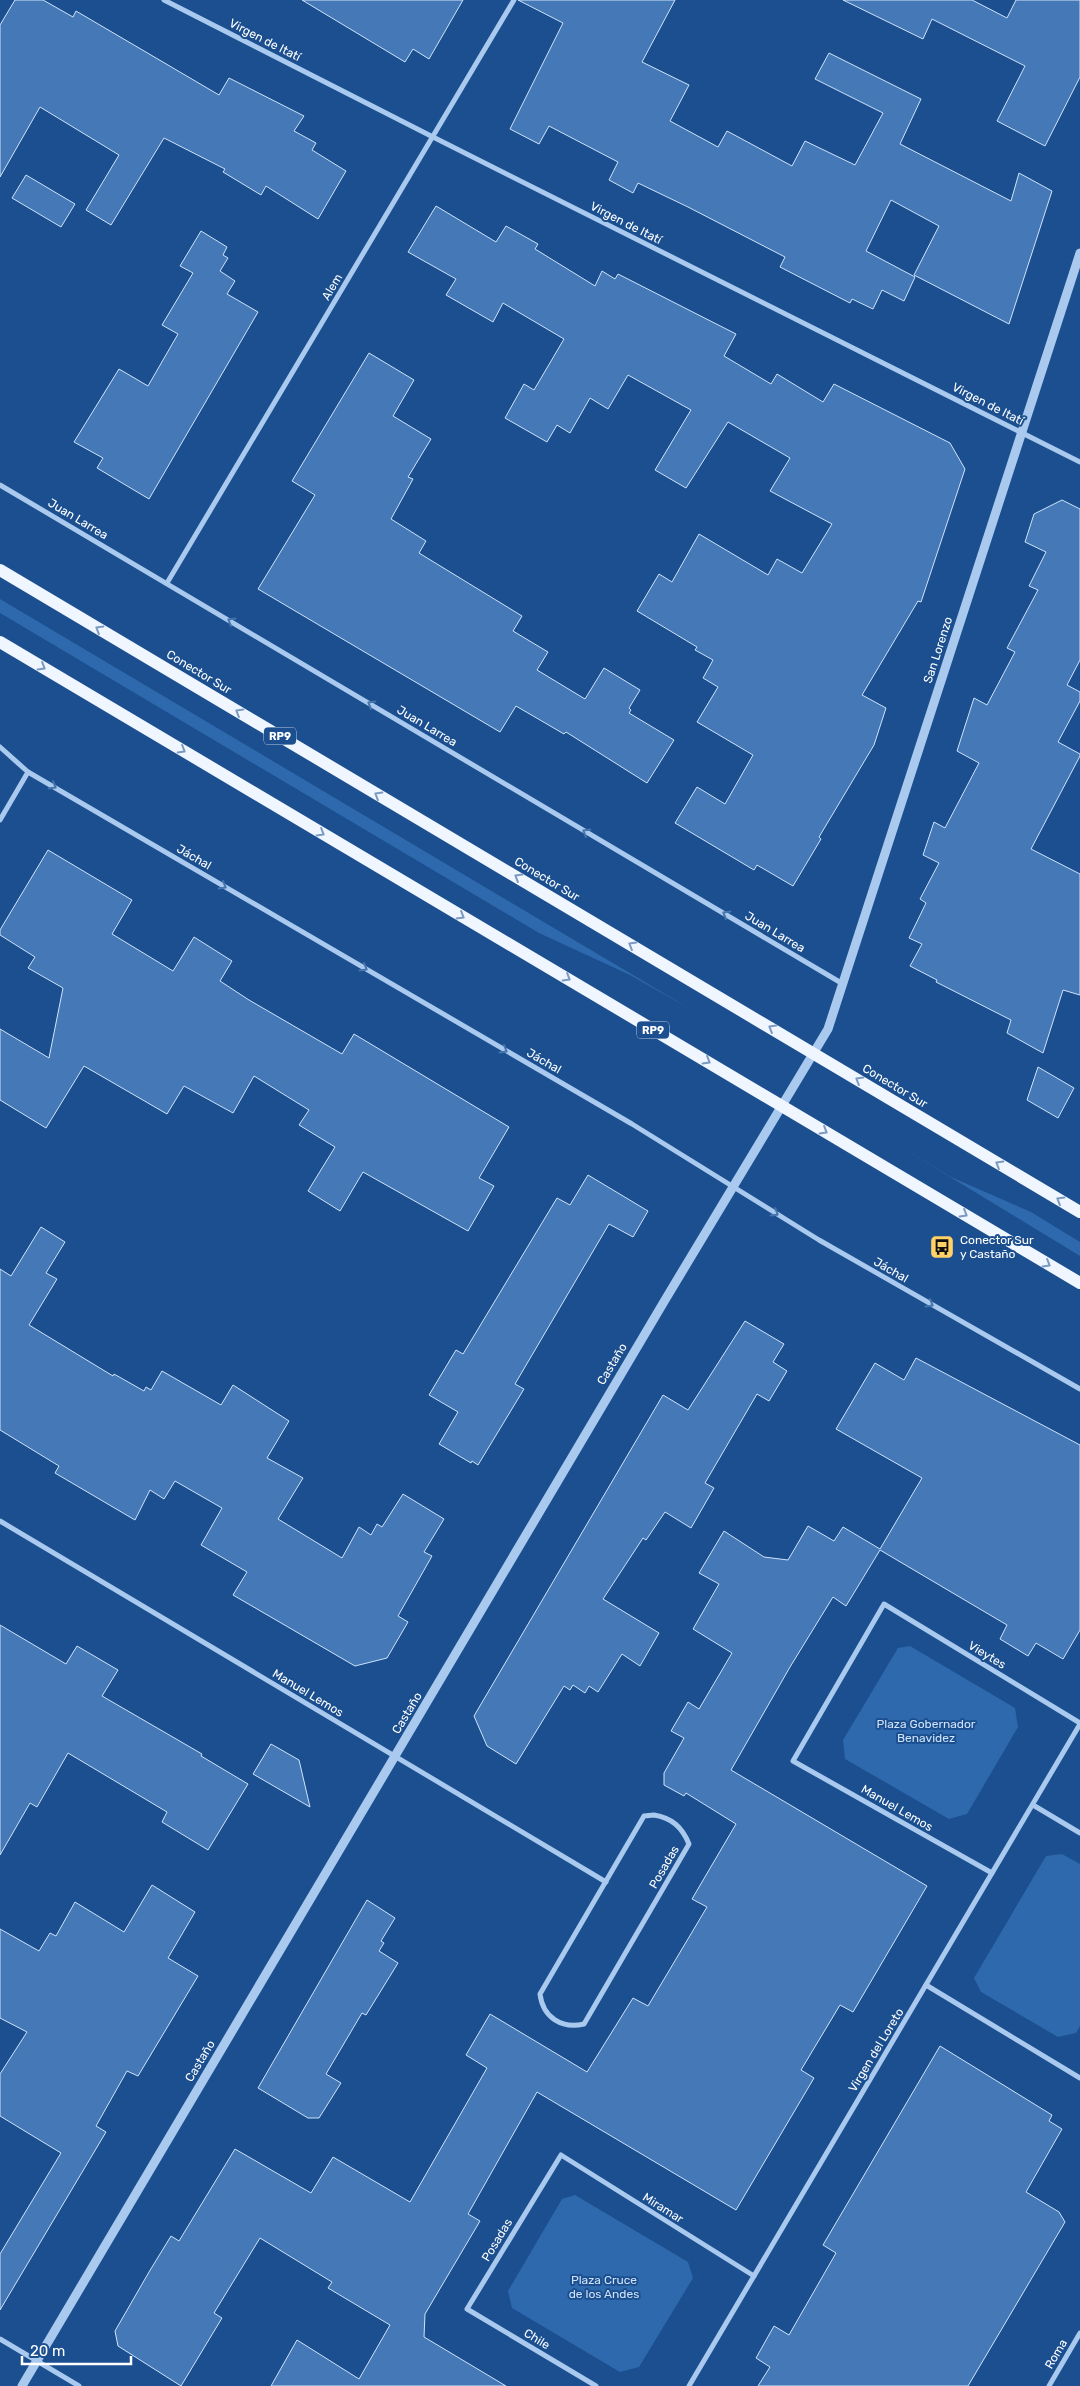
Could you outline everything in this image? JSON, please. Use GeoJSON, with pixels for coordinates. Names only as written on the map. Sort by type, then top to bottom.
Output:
{"type":"FeatureCollection","features":[{"type":"Feature","properties":{"kind":"main road","name":"Conector Sur"},"geometry":{"type":"LineString","coordinates":[[0,570],[1080,1212]]}},
{"type":"Feature","properties":{"kind":"main road","name":"RP9"},"geometry":{"type":"LineString","coordinates":[[0,642],[1080,1283]]}},
{"type":"Feature","properties":{"kind":"street","name":"Virgen de Itatí"},"geometry":{"type":"LineString","coordinates":[[164,0],[1080,462]]}},
{"type":"Feature","properties":{"kind":"street","name":"Alem"},"geometry":{"type":"LineString","coordinates":[[167,583],[514,0]]}},
{"type":"Feature","properties":{"kind":"street","name":"San Lorenzo"},"geometry":{"type":"LineString","coordinates":[[814,1053],[828,1029],[843,984],[1080,253]]}},
{"type":"Feature","properties":{"kind":"street","name":"Juan Larrea"},"geometry":{"type":"LineString","coordinates":[[0,485],[843,984]]}},
{"type":"Feature","properties":{"kind":"street","name":"Jáchal"},"geometry":{"type":"LineString","coordinates":[[0,747],[28,772],[632,1124],[819,1240],[1080,1389]]}},
{"type":"Feature","properties":{"kind":"street"},"geometry":{"type":"LineString","coordinates":[[0,820],[28,772]]}},
{"type":"Feature","properties":{"kind":"street","name":"Castaño"},"geometry":{"type":"LineString","coordinates":[[22,2386],[814,1053]]}},
{"type":"Feature","properties":{"kind":"street","name":"Manuel Lemos"},"geometry":{"type":"LineString","coordinates":[[0,1521],[606,1882]]}},
{"type":"Feature","properties":{"kind":"street","name":"Vieytes"},"geometry":{"type":"LineString","coordinates":[[793,1760],[884,1604],[1080,1723]]}},
{"type":"Feature","properties":{"kind":"street","name":"Virgen del Loreto"},"geometry":{"type":"LineString","coordinates":[[689,2386],[1080,1723]]}},
{"type":"Feature","properties":{"kind":"street","name":"Manuel Lemos"},"geometry":{"type":"LineString","coordinates":[[793,1760],[992,1873]]}},
{"type":"Feature","properties":{"kind":"street"},"geometry":{"type":"LineString","coordinates":[[1033,1804],[1080,1833]]}},
{"type":"Feature","properties":{"kind":"street","name":"Posadas"},"geometry":{"type":"LineString","coordinates":[[644,1816],[661,1816],[681,1828],[689,1844],[584,2024],[564,2025],[554,2020],[546,2012],[540,1994],[606,1882],[644,1816]]}},
{"type":"Feature","properties":{"kind":"street"},"geometry":{"type":"LineString","coordinates":[[926,1985],[1080,2078]]}},
{"type":"Feature","properties":{"kind":"street","name":"Posadas"},"geometry":{"type":"LineString","coordinates":[[467,2309],[561,2156]]}},
{"type":"Feature","properties":{"kind":"street","name":"Miramar"},"geometry":{"type":"LineString","coordinates":[[561,2156],[754,2276]]}},
{"type":"Feature","properties":{"kind":"street","name":"Chile"},"geometry":{"type":"LineString","coordinates":[[467,2309],[596,2386]]}},
{"type":"Feature","properties":{"kind":"street","name":"Roma"},"geometry":{"type":"LineString","coordinates":[[1049,2386],[1080,2333]]}},
{"type":"Feature","properties":{"kind":"street"},"geometry":{"type":"LineString","coordinates":[[0,2339],[79,2386]]}},
{"type":"Feature","properties":{"kind":"green space"},"geometry":{"type":"Polygon","coordinates":[[[0,599],[692,1010],[630,975],[539,933],[0,613],[0,599]]]}},
{"type":"Feature","properties":{"kind":"green space"},"geometry":{"type":"Polygon","coordinates":[[[886,1138],[951,1177],[1031,1212],[1080,1242],[1080,1256],[886,1138]]]}},
{"type":"Feature","properties":{"kind":"green space","name":"Plaza Gobernador Benavidez"},"geometry":{"type":"Polygon","coordinates":[[[910,1646],[1015,1708],[1018,1727],[967,1814],[949,1819],[845,1759],[843,1740],[898,1648],[910,1646]]]}},
{"type":"Feature","properties":{"kind":"green space"},"geometry":{"type":"Polygon","coordinates":[[[1062,1854],[1080,1864],[1080,2026],[1076,2033],[1058,2037],[981,1992],[974,1978],[1046,1856],[1062,1854]]]}},
{"type":"Feature","properties":{"kind":"green space","name":"Plaza Cruce de los Andes"},"geometry":{"type":"Polygon","coordinates":[[[575,2195],[688,2262],[693,2278],[639,2367],[620,2372],[512,2308],[508,2291],[562,2199],[575,2195]]]}},
{"type":"Feature","properties":{"kind":"building"},"geometry":{"type":"Polygon","coordinates":[[[15,0],[43,0],[73,17],[76,11],[219,95],[229,78],[304,116],[294,131],[316,143],[312,150],[346,171],[318,219],[266,186],[261,195],[223,172],[225,169],[164,138],[111,225],[86,210],[119,155],[40,107],[0,177],[0,25],[15,0]]]}},
{"type":"Feature","properties":{"kind":"building"},"geometry":{"type":"Polygon","coordinates":[[[302,0],[463,0],[429,59],[413,49],[405,62],[302,0]]]}},
{"type":"Feature","properties":{"kind":"building"},"geometry":{"type":"Polygon","coordinates":[[[518,0],[675,0],[642,62],[689,85],[670,121],[718,147],[727,131],[792,166],[805,141],[855,165],[883,113],[815,79],[829,53],[921,99],[900,144],[1011,201],[1019,173],[1052,191],[1009,324],[914,275],[939,226],[891,200],[866,251],[915,277],[904,301],[882,290],[873,309],[852,299],[850,303],[780,267],[785,257],[688,207],[638,183],[633,193],[609,180],[618,162],[549,126],[539,144],[510,129],[563,23],[518,0]]]}},
{"type":"Feature","properties":{"kind":"building"},"geometry":{"type":"Polygon","coordinates":[[[843,0],[972,0],[1007,18],[1016,0],[1080,0],[1080,77],[1045,146],[997,121],[1025,66],[932,19],[923,39],[843,0]]]}},
{"type":"Feature","properties":{"kind":"building"},"geometry":{"type":"Polygon","coordinates":[[[26,175],[75,204],[61,227],[12,198],[26,175]]]}},
{"type":"Feature","properties":{"kind":"building"},"geometry":{"type":"Polygon","coordinates":[[[436,206],[496,242],[506,226],[538,244],[535,249],[595,286],[602,271],[615,279],[618,274],[736,334],[724,356],[771,384],[777,374],[823,402],[834,384],[950,443],[965,469],[921,602],[918,601],[862,695],[886,708],[874,745],[819,837],[821,839],[793,886],[757,865],[754,870],[675,823],[697,787],[725,804],[753,755],[697,722],[718,687],[703,678],[713,660],[695,650],[697,647],[637,611],[659,574],[672,582],[699,534],[768,575],[777,559],[802,573],[832,524],[770,491],[790,458],[728,422],[686,488],[655,470],[691,410],[628,375],[608,409],[590,398],[570,433],[557,425],[547,442],[505,418],[524,384],[534,390],[564,339],[503,303],[493,322],[446,295],[456,279],[408,252],[436,206]]]}},
{"type":"Feature","properties":{"kind":"building"},"geometry":{"type":"Polygon","coordinates":[[[201,231],[227,247],[223,255],[228,258],[220,271],[235,281],[227,294],[258,312],[149,499],[97,468],[103,458],[74,442],[119,369],[148,386],[178,334],[162,325],[193,273],[180,266],[201,231]]]}},
{"type":"Feature","properties":{"kind":"building"},"geometry":{"type":"Polygon","coordinates":[[[369,353],[414,380],[393,416],[431,439],[408,477],[413,479],[391,519],[426,541],[419,553],[522,616],[513,631],[548,652],[537,670],[585,699],[604,668],[640,690],[629,708],[631,710],[629,713],[674,740],[647,783],[566,732],[564,734],[516,706],[500,732],[258,589],[315,495],[292,481],[369,353]]]}},
{"type":"Feature","properties":{"kind":"building"},"geometry":{"type":"Polygon","coordinates":[[[1062,500],[1080,509],[1080,660],[1067,685],[1080,692],[1080,701],[1058,742],[1080,754],[1080,756],[1031,849],[1080,874],[1080,995],[1063,990],[1043,1053],[1007,1033],[1011,1020],[936,982],[937,980],[910,966],[922,944],[909,938],[926,903],[920,899],[939,863],[923,855],[934,822],[945,828],[979,763],[957,751],[974,698],[987,705],[1015,652],[1007,648],[1038,590],[1029,586],[1046,552],[1025,542],[1034,514],[1062,500]]]}},
{"type":"Feature","properties":{"kind":"building"},"geometry":{"type":"Polygon","coordinates":[[[48,850],[132,900],[112,934],[173,971],[194,937],[232,961],[220,981],[249,1000],[342,1054],[354,1034],[509,1127],[479,1178],[494,1186],[468,1231],[363,1172],[340,1211],[308,1191],[335,1147],[299,1125],[309,1110],[254,1076],[233,1113],[184,1086],[167,1114],[84,1066],[46,1128],[0,1100],[0,1029],[49,1058],[63,988],[28,968],[35,957],[0,935],[0,930],[48,850]]]}},
{"type":"Feature","properties":{"kind":"building"},"geometry":{"type":"Polygon","coordinates":[[[1038,1067],[1074,1088],[1058,1118],[1027,1100],[1038,1067]]]}},
{"type":"Feature","properties":{"kind":"building"},"geometry":{"type":"Polygon","coordinates":[[[588,1175],[648,1211],[633,1237],[609,1224],[515,1384],[524,1389],[478,1465],[472,1461],[471,1463],[439,1444],[458,1412],[429,1395],[456,1350],[463,1354],[557,1198],[570,1205],[588,1175]]]}},
{"type":"Feature","properties":{"kind":"building"},"geometry":{"type":"Polygon","coordinates":[[[41,1227],[65,1242],[46,1273],[57,1279],[29,1325],[113,1376],[114,1374],[144,1391],[146,1387],[151,1390],[162,1371],[221,1405],[233,1385],[289,1421],[267,1458],[303,1478],[278,1519],[342,1558],[359,1527],[371,1535],[377,1524],[382,1527],[403,1494],[444,1519],[424,1552],[432,1556],[398,1616],[408,1622],[387,1658],[355,1666],[233,1595],[247,1572],[201,1545],[222,1508],[175,1481],[164,1499],[150,1490],[135,1520],[55,1473],[59,1466],[0,1430],[0,1269],[11,1276],[41,1227]]]}},
{"type":"Feature","properties":{"kind":"building"},"geometry":{"type":"Polygon","coordinates":[[[745,1321],[784,1344],[773,1362],[787,1371],[769,1401],[757,1394],[705,1483],[714,1488],[691,1528],[665,1512],[646,1540],[643,1538],[603,1599],[659,1633],[640,1666],[622,1654],[598,1692],[589,1686],[585,1693],[573,1685],[570,1690],[564,1686],[516,1764],[487,1746],[474,1716],[663,1395],[688,1410],[745,1321]]]}},
{"type":"Feature","properties":{"kind":"building"},"geometry":{"type":"Polygon","coordinates":[[[916,1358],[1080,1445],[1080,1630],[1063,1659],[1036,1643],[1028,1656],[1000,1639],[1007,1625],[880,1550],[846,1606],[833,1597],[790,1667],[731,1770],[927,1886],[853,2012],[840,2005],[801,2070],[814,2078],[736,2210],[537,2092],[468,2214],[480,2221],[425,2314],[424,2337],[506,2386],[271,2386],[297,2340],[359,2379],[390,2325],[328,2288],[332,2282],[260,2238],[214,2313],[222,2318],[181,2386],[118,2346],[115,2331],[149,2272],[171,2236],[179,2241],[235,2149],[311,2193],[333,2157],[410,2202],[487,2068],[466,2055],[490,2014],[587,2072],[633,1998],[648,2006],[707,1907],[692,1899],[736,1824],[686,1793],[684,1796],[664,1785],[664,1773],[684,1738],[671,1731],[688,1702],[699,1709],[732,1653],[693,1629],[719,1584],[699,1573],[724,1531],[764,1557],[788,1560],[808,1526],[834,1541],[843,1527],[880,1549],[922,1478],[836,1429],[875,1363],[904,1380],[916,1358]]]}},
{"type":"Feature","properties":{"kind":"building"},"geometry":{"type":"Polygon","coordinates":[[[0,1625],[66,1664],[77,1646],[118,1670],[102,1696],[202,1754],[201,1756],[248,1784],[208,1850],[162,1822],[167,1812],[68,1753],[37,1807],[30,1803],[0,1855],[0,1625]]]}},
{"type":"Feature","properties":{"kind":"building"},"geometry":{"type":"Polygon","coordinates":[[[271,1744],[299,1760],[310,1807],[253,1774],[271,1744]]]}},
{"type":"Feature","properties":{"kind":"building"},"geometry":{"type":"Polygon","coordinates":[[[152,1885],[195,1912],[168,1958],[198,1976],[138,2076],[127,2071],[96,2126],[106,2132],[0,2310],[0,2254],[61,2153],[0,2116],[0,2074],[27,2032],[0,2018],[0,1929],[39,1951],[50,1933],[56,1936],[75,1902],[124,1932],[152,1885]]]}},
{"type":"Feature","properties":{"kind":"building"},"geometry":{"type":"Polygon","coordinates":[[[367,1900],[395,1918],[381,1941],[384,1943],[379,1951],[398,1963],[366,2015],[362,2013],[326,2074],[341,2083],[319,2118],[308,2118],[258,2088],[367,1900]]]}},
{"type":"Feature","properties":{"kind":"building"},"geometry":{"type":"Polygon","coordinates":[[[940,2046],[1052,2115],[1049,2121],[1062,2129],[1026,2192],[1059,2212],[1065,2222],[968,2386],[758,2386],[770,2367],[756,2358],[774,2326],[789,2335],[836,2253],[823,2245],[940,2046]]]}},
{"type":"Feature","properties":{"kind":"place","name":"Conector Sur y Castaño"},"geometry":{"type":"Point","coordinates":[942,1247]}}]}
